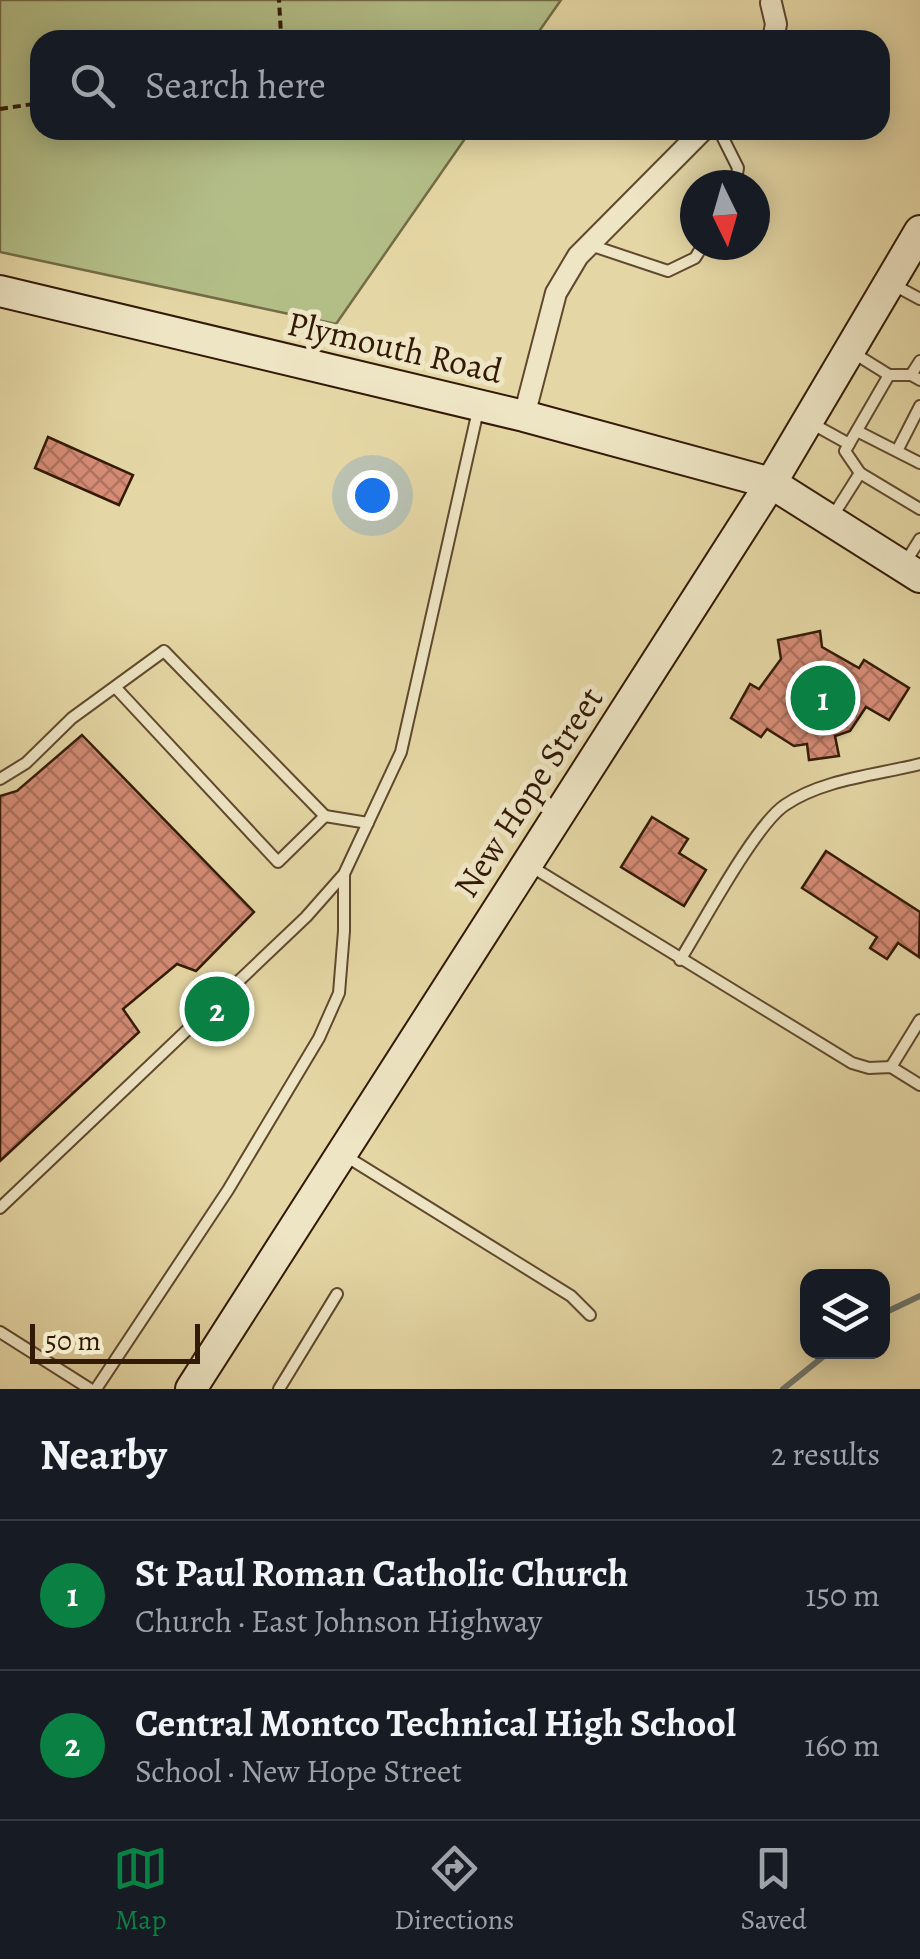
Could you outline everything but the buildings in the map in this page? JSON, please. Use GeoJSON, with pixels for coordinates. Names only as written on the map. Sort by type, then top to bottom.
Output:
{"type":"FeatureCollection","features":[{"type":"Feature","properties":{"kind":"street"},"geometry":{"type":"LineString","coordinates":[[770,3],[775,30]]}},
{"type":"Feature","properties":{"kind":"street"},"geometry":{"type":"LineString","coordinates":[[524,416],[556,292],[578,256],[693,140]]}},
{"type":"Feature","properties":{"kind":"street","name":"New Hope Street"},"geometry":{"type":"LineString","coordinates":[[191,1389],[771,483],[920,231]]}},
{"type":"Feature","properties":{"kind":"street","name":"Plymouth Road"},"geometry":{"type":"LineString","coordinates":[[0,291],[524,416],[771,483],[911,572]]}},
{"type":"Feature","properties":{"kind":"lane"},"geometry":{"type":"LineString","coordinates":[[724,140],[738,170]]}},
{"type":"Feature","properties":{"kind":"lane"},"geometry":{"type":"LineString","coordinates":[[589,245],[668,272],[691,260]]}},
{"type":"Feature","properties":{"kind":"lane"},"geometry":{"type":"LineString","coordinates":[[890,282],[920,298]]}},
{"type":"Feature","properties":{"kind":"lane"},"geometry":{"type":"LineString","coordinates":[[849,351],[890,375],[916,377],[920,361]]}},
{"type":"Feature","properties":{"kind":"lane"},"geometry":{"type":"LineString","coordinates":[[890,375],[845,451],[860,472],[920,509]]}},
{"type":"Feature","properties":{"kind":"lane"},"geometry":{"type":"LineString","coordinates":[[0,1208],[306,917],[344,874],[401,752],[479,406]]}},
{"type":"Feature","properties":{"kind":"lane"},"geometry":{"type":"LineString","coordinates":[[898,449],[920,406]]}},
{"type":"Feature","properties":{"kind":"lane"},"geometry":{"type":"LineString","coordinates":[[808,421],[849,444]]}},
{"type":"Feature","properties":{"kind":"lane"},"geometry":{"type":"LineString","coordinates":[[856,431],[920,463]]}},
{"type":"Feature","properties":{"kind":"lane"},"geometry":{"type":"LineString","coordinates":[[830,520],[860,472]]}},
{"type":"Feature","properties":{"kind":"lane"},"geometry":{"type":"LineString","coordinates":[[911,572],[920,539]]}},
{"type":"Feature","properties":{"kind":"lane"},"geometry":{"type":"LineString","coordinates":[[0,779],[26,763],[72,718],[164,651],[325,816],[368,823]]}},
{"type":"Feature","properties":{"kind":"lane"},"geometry":{"type":"LineString","coordinates":[[116,688],[278,862],[325,816]]}},
{"type":"Feature","properties":{"kind":"lane"},"geometry":{"type":"LineString","coordinates":[[680,960],[751,846],[782,806],[816,789],[920,764]]}},
{"type":"Feature","properties":{"kind":"lane"},"geometry":{"type":"LineString","coordinates":[[527,864],[852,1062],[869,1068],[891,1067],[920,1086]]}},
{"type":"Feature","properties":{"kind":"lane"},"geometry":{"type":"LineString","coordinates":[[0,1332],[93,1389],[228,1190],[319,1038],[339,992],[344,874]]}},
{"type":"Feature","properties":{"kind":"lane"},"geometry":{"type":"LineString","coordinates":[[891,1067],[920,1020]]}},
{"type":"Feature","properties":{"kind":"lane"},"geometry":{"type":"LineString","coordinates":[[342,1154],[572,1296],[590,1315]]}},
{"type":"Feature","properties":{"kind":"lane"},"geometry":{"type":"LineString","coordinates":[[278,1389],[337,1294]]}},
{"type":"Feature","properties":{"kind":"path"},"geometry":{"type":"LineString","coordinates":[[279,2],[282,30]]}},
{"type":"Feature","properties":{"kind":"path"},"geometry":{"type":"LineString","coordinates":[[0,109],[30,104]]}},
{"type":"Feature","properties":{"kind":"green space"},"geometry":{"type":"Polygon","coordinates":[[[0,0],[561,0],[540,30],[30,30],[30,140],[464,140],[336,324],[0,252],[0,0]]]}},
{"type":"Feature","properties":{"kind":"waterway"},"geometry":{"type":"LineString","coordinates":[[890,1310],[920,1296]]}},
{"type":"Feature","properties":{"kind":"waterway"},"geometry":{"type":"LineString","coordinates":[[783,1389],[820,1359]]}},
{"type":"Feature","properties":{"kind":"place","name":"St Paul Roman Catholic Church"},"geometry":{"type":"Point","coordinates":[823,698]}},
{"type":"Feature","properties":{"kind":"place","name":"Central Montco Technical High School"},"geometry":{"type":"Point","coordinates":[217,1009]}}]}
